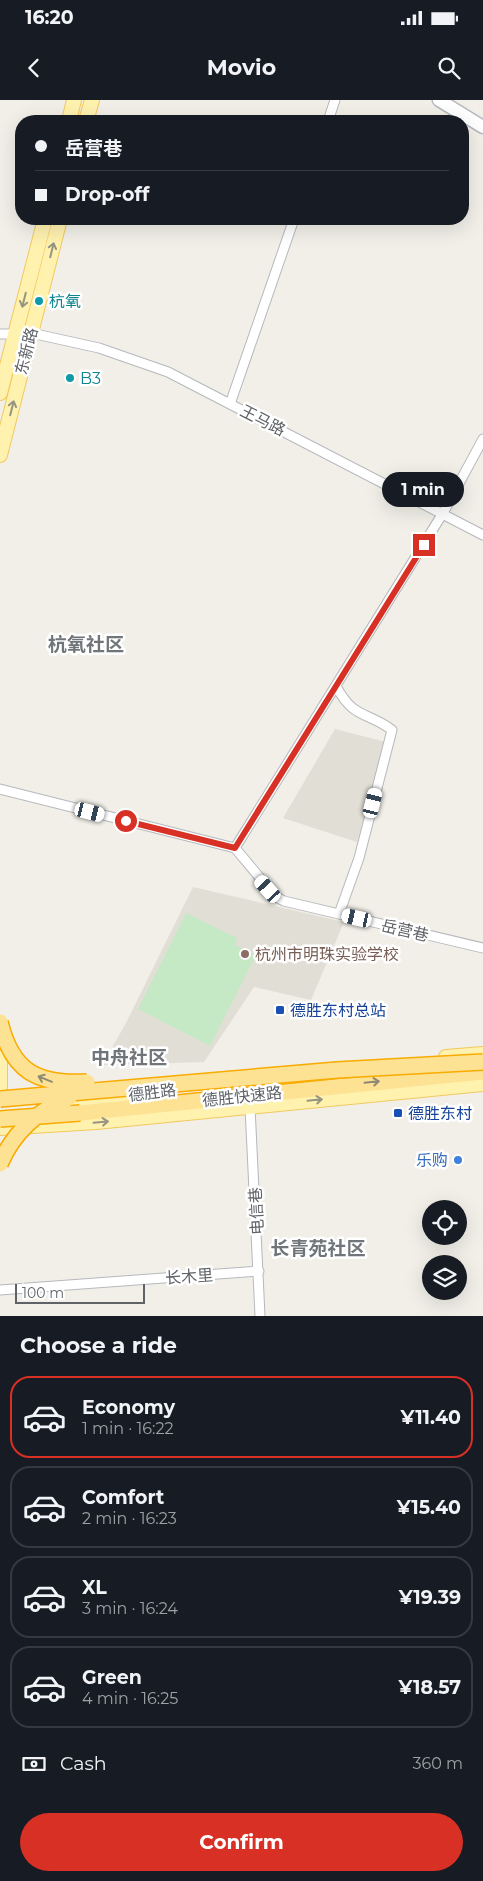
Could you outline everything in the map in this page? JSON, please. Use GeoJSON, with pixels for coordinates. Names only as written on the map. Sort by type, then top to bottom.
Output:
{"type":"FeatureCollection","features":[{"type":"Feature","properties":{"kind":"highway"},"geometry":{"type":"LineString","coordinates":[[0,1022],[8,1047],[15,1057],[40,1078],[60,1084],[110,1082],[307,1065],[337,1070]]}},
{"type":"Feature","properties":{"kind":"highway","name":"德胜快速路"},"geometry":{"type":"LineString","coordinates":[[0,1099],[337,1070],[483,1062]]}},
{"type":"Feature","properties":{"kind":"highway","name":"德胜快速路"},"geometry":{"type":"LineString","coordinates":[[0,1119],[80,1113],[483,1072]]}},
{"type":"Feature","properties":{"kind":"highway"},"geometry":{"type":"LineString","coordinates":[[0,1164],[9,1146],[36,1115],[55,1104],[110,1082]]}},
{"type":"Feature","properties":{"kind":"main road"},"geometry":{"type":"LineString","coordinates":[[70,115],[74,100]]}},
{"type":"Feature","properties":{"kind":"main road"},"geometry":{"type":"LineString","coordinates":[[88,115],[92,100]]}},
{"type":"Feature","properties":{"kind":"main road","name":"东新路"},"geometry":{"type":"LineString","coordinates":[[0,394],[43,225]]}},
{"type":"Feature","properties":{"kind":"main road","name":"东新路"},"geometry":{"type":"LineString","coordinates":[[0,455],[58,225]]}},
{"type":"Feature","properties":{"kind":"main road"},"geometry":{"type":"LineString","coordinates":[[0,1038],[0,1087]]}},
{"type":"Feature","properties":{"kind":"main road","name":"德胜路"},"geometry":{"type":"LineString","coordinates":[[0,1105],[108,1098],[356,1066],[483,1054]]}},
{"type":"Feature","properties":{"kind":"main road","name":"德胜路"},"geometry":{"type":"LineString","coordinates":[[0,1128],[96,1122],[483,1084]]}},
{"type":"Feature","properties":{"kind":"street"},"geometry":{"type":"LineString","coordinates":[[330,115],[335,100]]}},
{"type":"Feature","properties":{"kind":"street"},"geometry":{"type":"LineString","coordinates":[[439,100],[463,115]]}},
{"type":"Feature","properties":{"kind":"street"},"geometry":{"type":"LineString","coordinates":[[469,118],[483,127]]}},
{"type":"Feature","properties":{"kind":"street"},"geometry":{"type":"LineString","coordinates":[[230,404],[292,225]]}},
{"type":"Feature","properties":{"kind":"street"},"geometry":{"type":"LineString","coordinates":[[0,334],[15,334]]}},
{"type":"Feature","properties":{"kind":"street","name":"王马路"},"geometry":{"type":"LineString","coordinates":[[31,334],[99,348],[150,364],[483,535]]}},
{"type":"Feature","properties":{"kind":"street"},"geometry":{"type":"LineString","coordinates":[[0,789],[235,848],[443,513],[483,439]]}},
{"type":"Feature","properties":{"kind":"street"},"geometry":{"type":"LineString","coordinates":[[336,686],[343,700],[355,711],[392,730],[359,858],[339,914]]}},
{"type":"Feature","properties":{"kind":"street","name":"岳营巷"},"geometry":{"type":"LineString","coordinates":[[235,848],[276,897],[483,948]]}},
{"type":"Feature","properties":{"kind":"street","name":"电信巷"},"geometry":{"type":"LineString","coordinates":[[250,1107],[260,1316]]}},
{"type":"Feature","properties":{"kind":"street","name":"长木里"},"geometry":{"type":"LineString","coordinates":[[0,1290],[259,1271]]}},
{"type":"Feature","properties":{"kind":"shaded area"},"geometry":{"type":"Polygon","coordinates":[[[335,729],[386,742],[357,842],[283,818],[335,729]]]}},
{"type":"Feature","properties":{"kind":"shaded area","name":"杭州市明珠实验学校"},"geometry":{"type":"Polygon","coordinates":[[[193,887],[344,922],[311,1000],[254,987],[204,1062],[102,1065],[126,1023],[193,887]]]}},
{"type":"Feature","properties":{"kind":"green space"},"geometry":{"type":"Polygon","coordinates":[[[186,913],[237,938],[235,945],[256,955],[210,1046],[138,1009],[186,913]]]}},
{"type":"Feature","properties":{"kind":"place","name":"杭氧"},"geometry":{"type":"Point","coordinates":[39,301]}},
{"type":"Feature","properties":{"kind":"place","name":"B3"},"geometry":{"type":"Point","coordinates":[70,378]}},
{"type":"Feature","properties":{"kind":"place","name":"杭州市明珠实验学校"},"geometry":{"type":"Point","coordinates":[245,954]}},
{"type":"Feature","properties":{"kind":"place","name":"德胜东村总站"},"geometry":{"type":"Point","coordinates":[280,1010]}},
{"type":"Feature","properties":{"kind":"place","name":"德胜东村"},"geometry":{"type":"Point","coordinates":[398,1113]}},
{"type":"Feature","properties":{"kind":"place","name":"乐购"},"geometry":{"type":"Point","coordinates":[458,1160]}},
{"type":"Feature","properties":{"kind":"district","name":"杭氧社区"},"geometry":{"type":"Point","coordinates":[86,644]}},
{"type":"Feature","properties":{"kind":"district","name":"中舟社区"},"geometry":{"type":"Point","coordinates":[129,1057]}},
{"type":"Feature","properties":{"kind":"district","name":"长青苑社区"},"geometry":{"type":"Point","coordinates":[318,1248]}},
{"type":"Feature","properties":{"kind":"route"},"geometry":{"type":"LineString","coordinates":[[126,821],[235,848],[424,545]]}}]}
